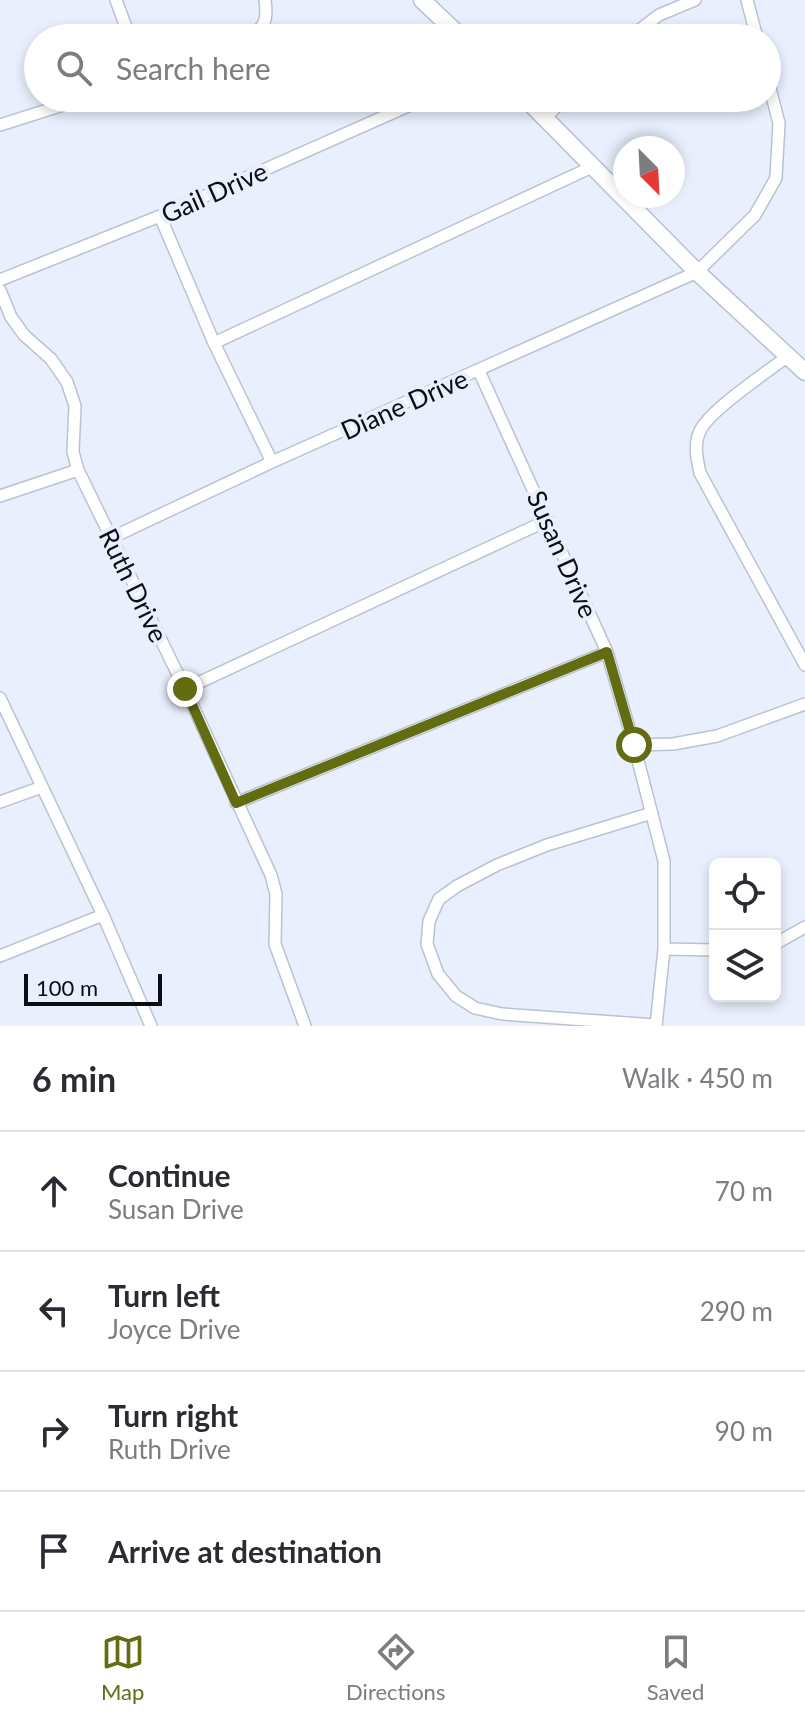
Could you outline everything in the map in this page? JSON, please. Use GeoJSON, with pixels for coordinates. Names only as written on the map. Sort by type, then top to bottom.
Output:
{"type":"FeatureCollection","features":[{"type":"Feature","properties":{"kind":"street"},"geometry":{"type":"LineString","coordinates":[[116,0],[125,24]]}},
{"type":"Feature","properties":{"kind":"street"},"geometry":{"type":"LineString","coordinates":[[263,24],[268,16],[265,0]]}},
{"type":"Feature","properties":{"kind":"street"},"geometry":{"type":"LineString","coordinates":[[422,0],[447,24]]}},
{"type":"Feature","properties":{"kind":"street"},"geometry":{"type":"LineString","coordinates":[[647,24],[659,15],[695,0]]}},
{"type":"Feature","properties":{"kind":"street"},"geometry":{"type":"LineString","coordinates":[[747,0],[753,24]]}},
{"type":"Feature","properties":{"kind":"street"},"geometry":{"type":"LineString","coordinates":[[0,125],[41,112]]}},
{"type":"Feature","properties":{"kind":"street","name":"Gail Drive"},"geometry":{"type":"LineString","coordinates":[[0,280],[160,216],[394,112]]}},
{"type":"Feature","properties":{"kind":"street"},"geometry":{"type":"LineString","coordinates":[[539,112],[697,272],[805,372]]}},
{"type":"Feature","properties":{"kind":"street"},"geometry":{"type":"LineString","coordinates":[[545,118],[551,112]]}},
{"type":"Feature","properties":{"kind":"street"},"geometry":{"type":"LineString","coordinates":[[697,272],[755,215],[776,178],[779,123],[776,112]]}},
{"type":"Feature","properties":{"kind":"street"},"geometry":{"type":"LineString","coordinates":[[214,343],[594,166]]}},
{"type":"Feature","properties":{"kind":"street"},"geometry":{"type":"LineString","coordinates":[[160,216],[214,343],[272,462]]}},
{"type":"Feature","properties":{"kind":"street","name":"Diane Drive"},"geometry":{"type":"LineString","coordinates":[[111,538],[272,462],[697,272]]}},
{"type":"Feature","properties":{"kind":"street","name":"Ruth Drive"},"geometry":{"type":"LineString","coordinates":[[0,290],[11,317],[24,335],[51,359],[67,382],[75,406],[73,452],[78,470],[271,875],[276,894],[275,944],[305,1026]]}},
{"type":"Feature","properties":{"kind":"street"},"geometry":{"type":"LineString","coordinates":[[788,356],[714,413],[700,431],[696,451],[700,473],[805,665]]}},
{"type":"Feature","properties":{"kind":"street","name":"Susan Drive"},"geometry":{"type":"LineString","coordinates":[[479,371],[607,652],[634,745],[664,861],[664,949],[656,1026]]}},
{"type":"Feature","properties":{"kind":"street"},"geometry":{"type":"LineString","coordinates":[[0,496],[78,470]]}},
{"type":"Feature","properties":{"kind":"street"},"geometry":{"type":"LineString","coordinates":[[185,689],[548,520]]}},
{"type":"Feature","properties":{"kind":"street"},"geometry":{"type":"LineString","coordinates":[[236,803],[607,652]]}},
{"type":"Feature","properties":{"kind":"street"},"geometry":{"type":"LineString","coordinates":[[0,698],[103,915],[151,1026]]}},
{"type":"Feature","properties":{"kind":"street"},"geometry":{"type":"LineString","coordinates":[[634,745],[673,744],[717,736],[805,704]]}},
{"type":"Feature","properties":{"kind":"street"},"geometry":{"type":"LineString","coordinates":[[0,802],[42,787]]}},
{"type":"Feature","properties":{"kind":"street"},"geometry":{"type":"LineString","coordinates":[[652,813],[547,845],[497,865],[457,886],[439,899],[429,921],[427,944],[438,974],[456,996],[475,1008],[502,1014],[656,1026]]}},
{"type":"Feature","properties":{"kind":"street"},"geometry":{"type":"LineString","coordinates":[[0,956],[103,915]]}},
{"type":"Feature","properties":{"kind":"street"},"geometry":{"type":"LineString","coordinates":[[781,941],[805,927]]}},
{"type":"Feature","properties":{"kind":"street"},"geometry":{"type":"LineString","coordinates":[[664,949],[709,950]]}},
{"type":"Feature","properties":{"kind":"route"},"geometry":{"type":"LineString","coordinates":[[185,689],[236,803],[607,652],[634,745]]}}]}
